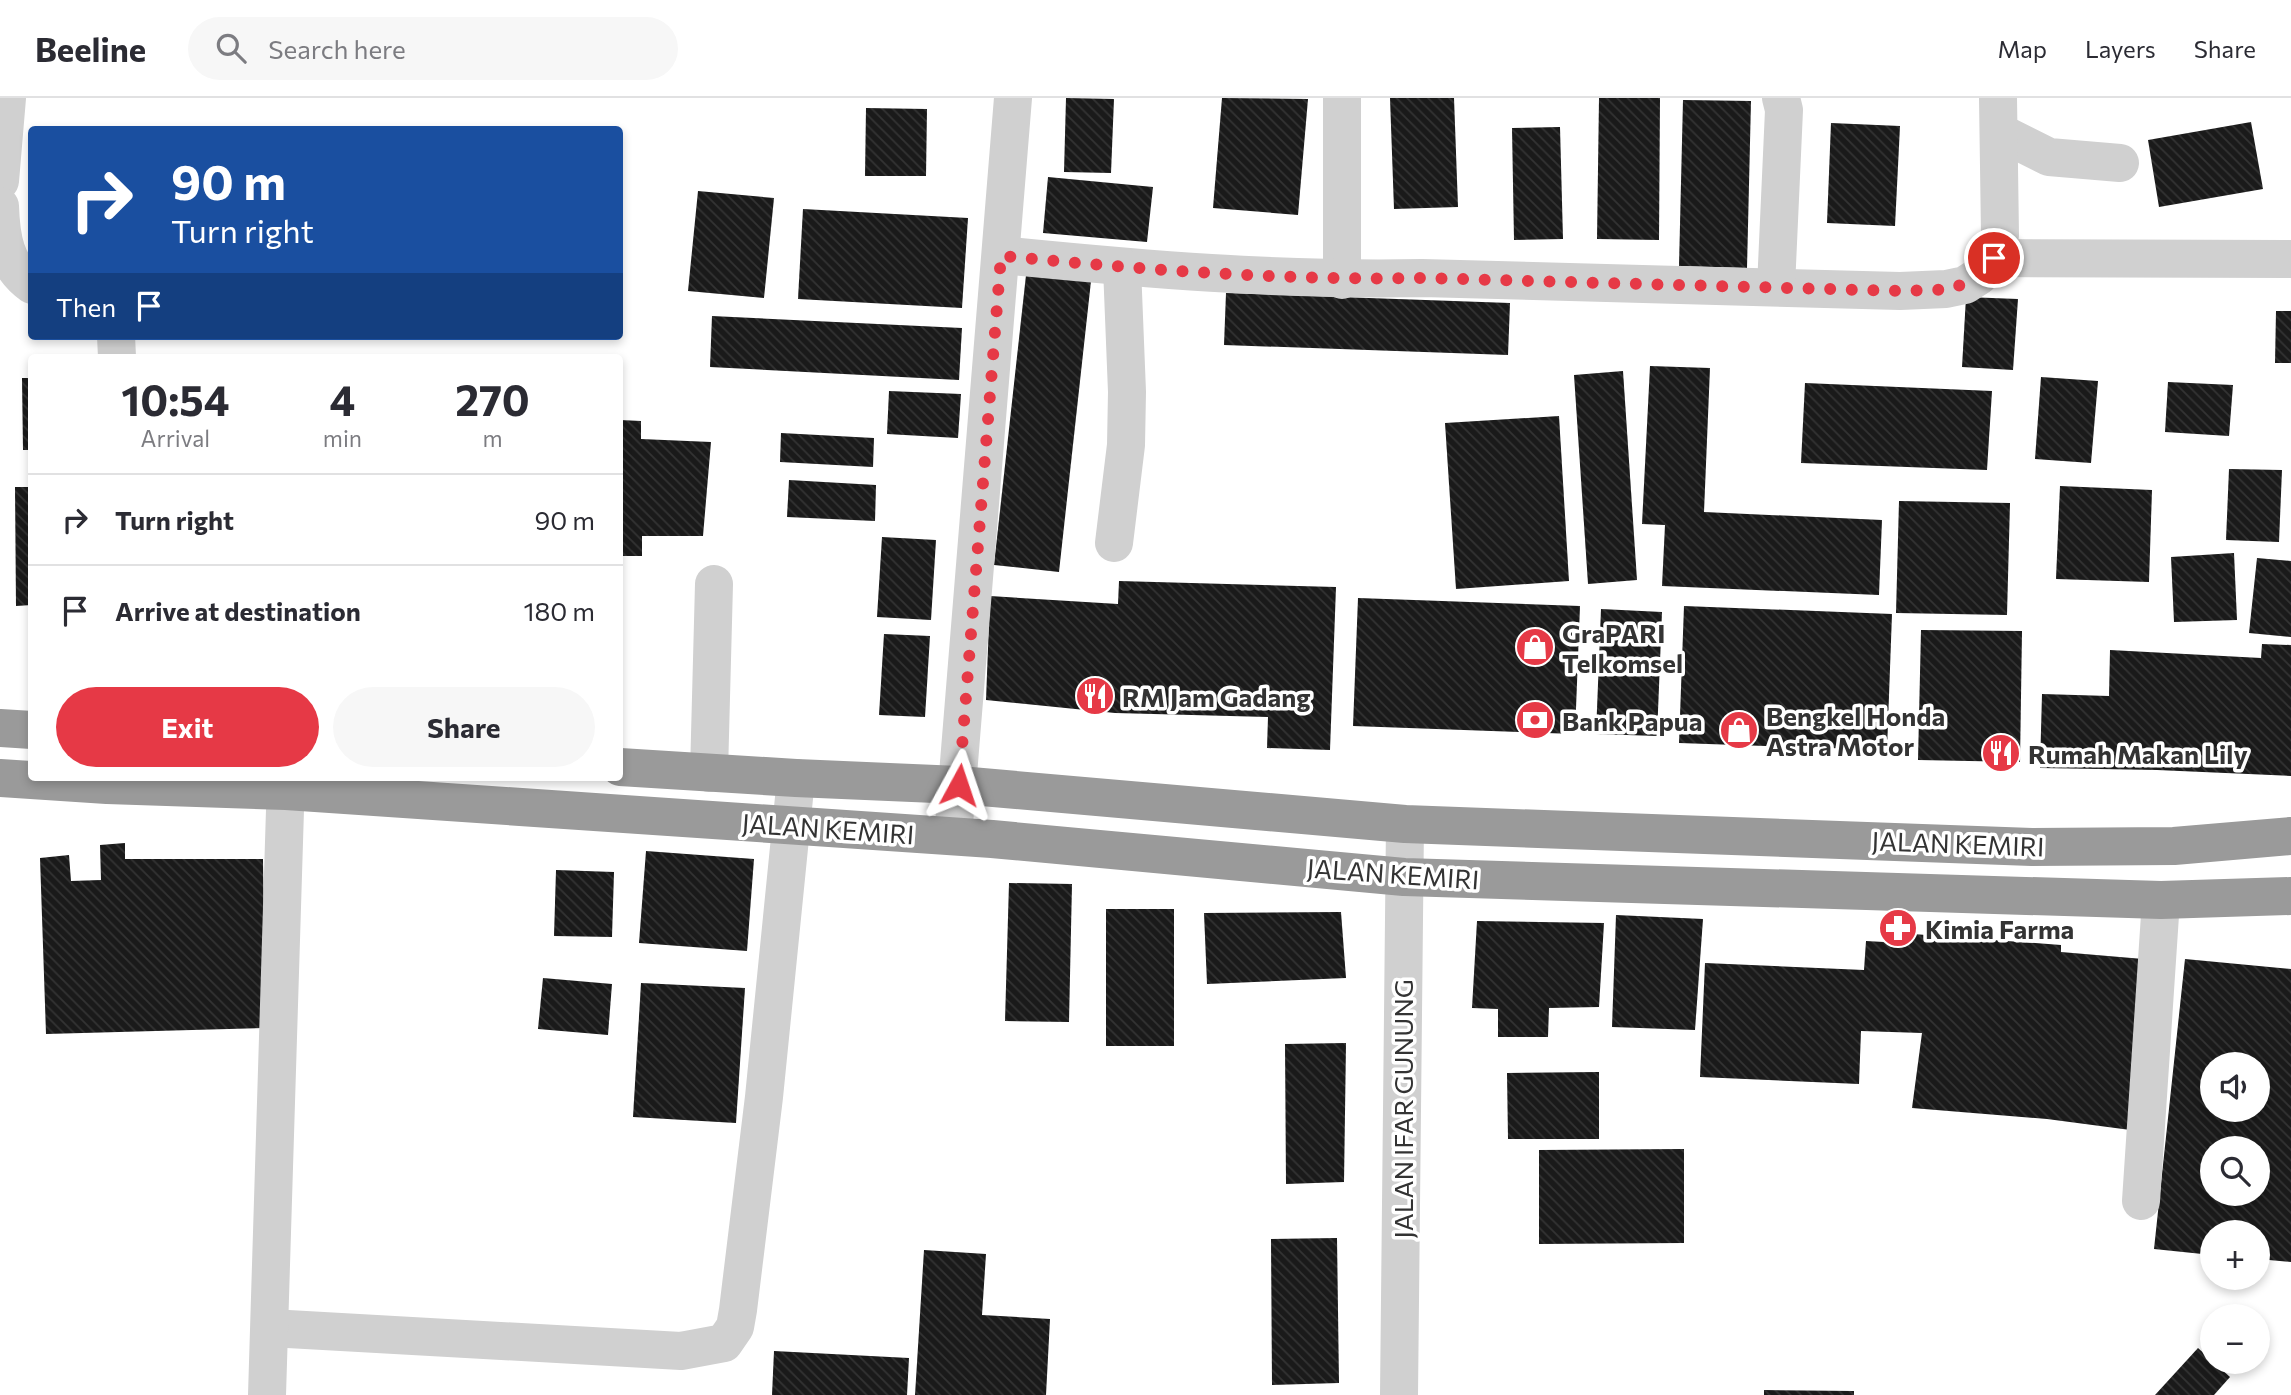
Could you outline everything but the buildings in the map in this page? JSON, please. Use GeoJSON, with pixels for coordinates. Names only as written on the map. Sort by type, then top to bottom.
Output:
{"type":"FeatureCollection","features":[{"type":"Feature","properties":{"kind":"highway"},"geometry":{"type":"LineString","coordinates":[[0,728],[28,730]]}},
{"type":"Feature","properties":{"kind":"highway","name":"JALAN KEMIRI"},"geometry":{"type":"LineString","coordinates":[[623,767],[959,785],[1405,824],[2032,847],[2174,846],[2291,836]]}},
{"type":"Feature","properties":{"kind":"highway","name":"JALAN KEMIRI"},"geometry":{"type":"LineString","coordinates":[[0,778],[28,779]]}},
{"type":"Feature","properties":{"kind":"highway","name":"JALAN KEMIRI"},"geometry":{"type":"LineString","coordinates":[[108,781],[286,784],[953,836],[1404,877],[2161,900],[2291,896]]}},
{"type":"Feature","properties":{"kind":"street"},"geometry":{"type":"LineString","coordinates":[[0,181],[7,98]]}},
{"type":"Feature","properties":{"kind":"street"},"geometry":{"type":"LineString","coordinates":[[953,836],[1013,98]]}},
{"type":"Feature","properties":{"kind":"street"},"geometry":{"type":"LineString","coordinates":[[1342,98],[1342,280]]}},
{"type":"Feature","properties":{"kind":"street"},"geometry":{"type":"LineString","coordinates":[[1776,287],[1784,110],[1781,98]]}},
{"type":"Feature","properties":{"kind":"street"},"geometry":{"type":"LineString","coordinates":[[1001,256],[1122,267],[1342,280],[1422,278],[1900,291],[1946,289],[1965,285],[1979,276],[1994,258],[2000,234],[1998,115]]}},
{"type":"Feature","properties":{"kind":"street"},"geometry":{"type":"LineString","coordinates":[[1998,115],[2049,157],[2120,163]]}},
{"type":"Feature","properties":{"kind":"street"},"geometry":{"type":"LineString","coordinates":[[0,206],[1,236],[6,251],[16,269],[28,281]]}},
{"type":"Feature","properties":{"kind":"street"},"geometry":{"type":"LineString","coordinates":[[1994,258],[2291,259]]}},
{"type":"Feature","properties":{"kind":"street"},"geometry":{"type":"LineString","coordinates":[[1114,543],[1126,445],[1122,267]]}},
{"type":"Feature","properties":{"kind":"street"},"geometry":{"type":"LineString","coordinates":[[709,773],[714,584]]}},
{"type":"Feature","properties":{"kind":"street"},"geometry":{"type":"LineString","coordinates":[[270,1328],[681,1351],[724,1343],[734,1328],[738,1310],[764,1097],[796,778]]}},
{"type":"Feature","properties":{"kind":"street"},"geometry":{"type":"LineString","coordinates":[[267,1395],[286,784]]}},
{"type":"Feature","properties":{"kind":"street","name":"JALAN IFAR GUNUNG"},"geometry":{"type":"LineString","coordinates":[[1399,1395],[1405,824]]}},
{"type":"Feature","properties":{"kind":"street"},"geometry":{"type":"LineString","coordinates":[[2141,1201],[2161,900]]}},
{"type":"Feature","properties":{"kind":"place","name":"GraPARI Telkomsel"},"geometry":{"type":"Point","coordinates":[1535,647]}},
{"type":"Feature","properties":{"kind":"place","name":"RM Jam Gadang"},"geometry":{"type":"Point","coordinates":[1095,696]}},
{"type":"Feature","properties":{"kind":"place","name":"Bank Papua"},"geometry":{"type":"Point","coordinates":[1535,720]}},
{"type":"Feature","properties":{"kind":"place","name":"Bengkel Honda Astra Motor"},"geometry":{"type":"Point","coordinates":[1739,730]}},
{"type":"Feature","properties":{"kind":"place","name":"Rumah Makan Lily"},"geometry":{"type":"Point","coordinates":[2001,753]}},
{"type":"Feature","properties":{"kind":"place","name":"Kimia Farma"},"geometry":{"type":"Point","coordinates":[1898,928]}},
{"type":"Feature","properties":{"kind":"route"},"geometry":{"type":"LineString","coordinates":[[959,785],[1001,256],[1180,272],[1342,280],[1422,278],[1900,291],[1946,289],[1965,285],[1979,276],[1994,258]]}}]}
